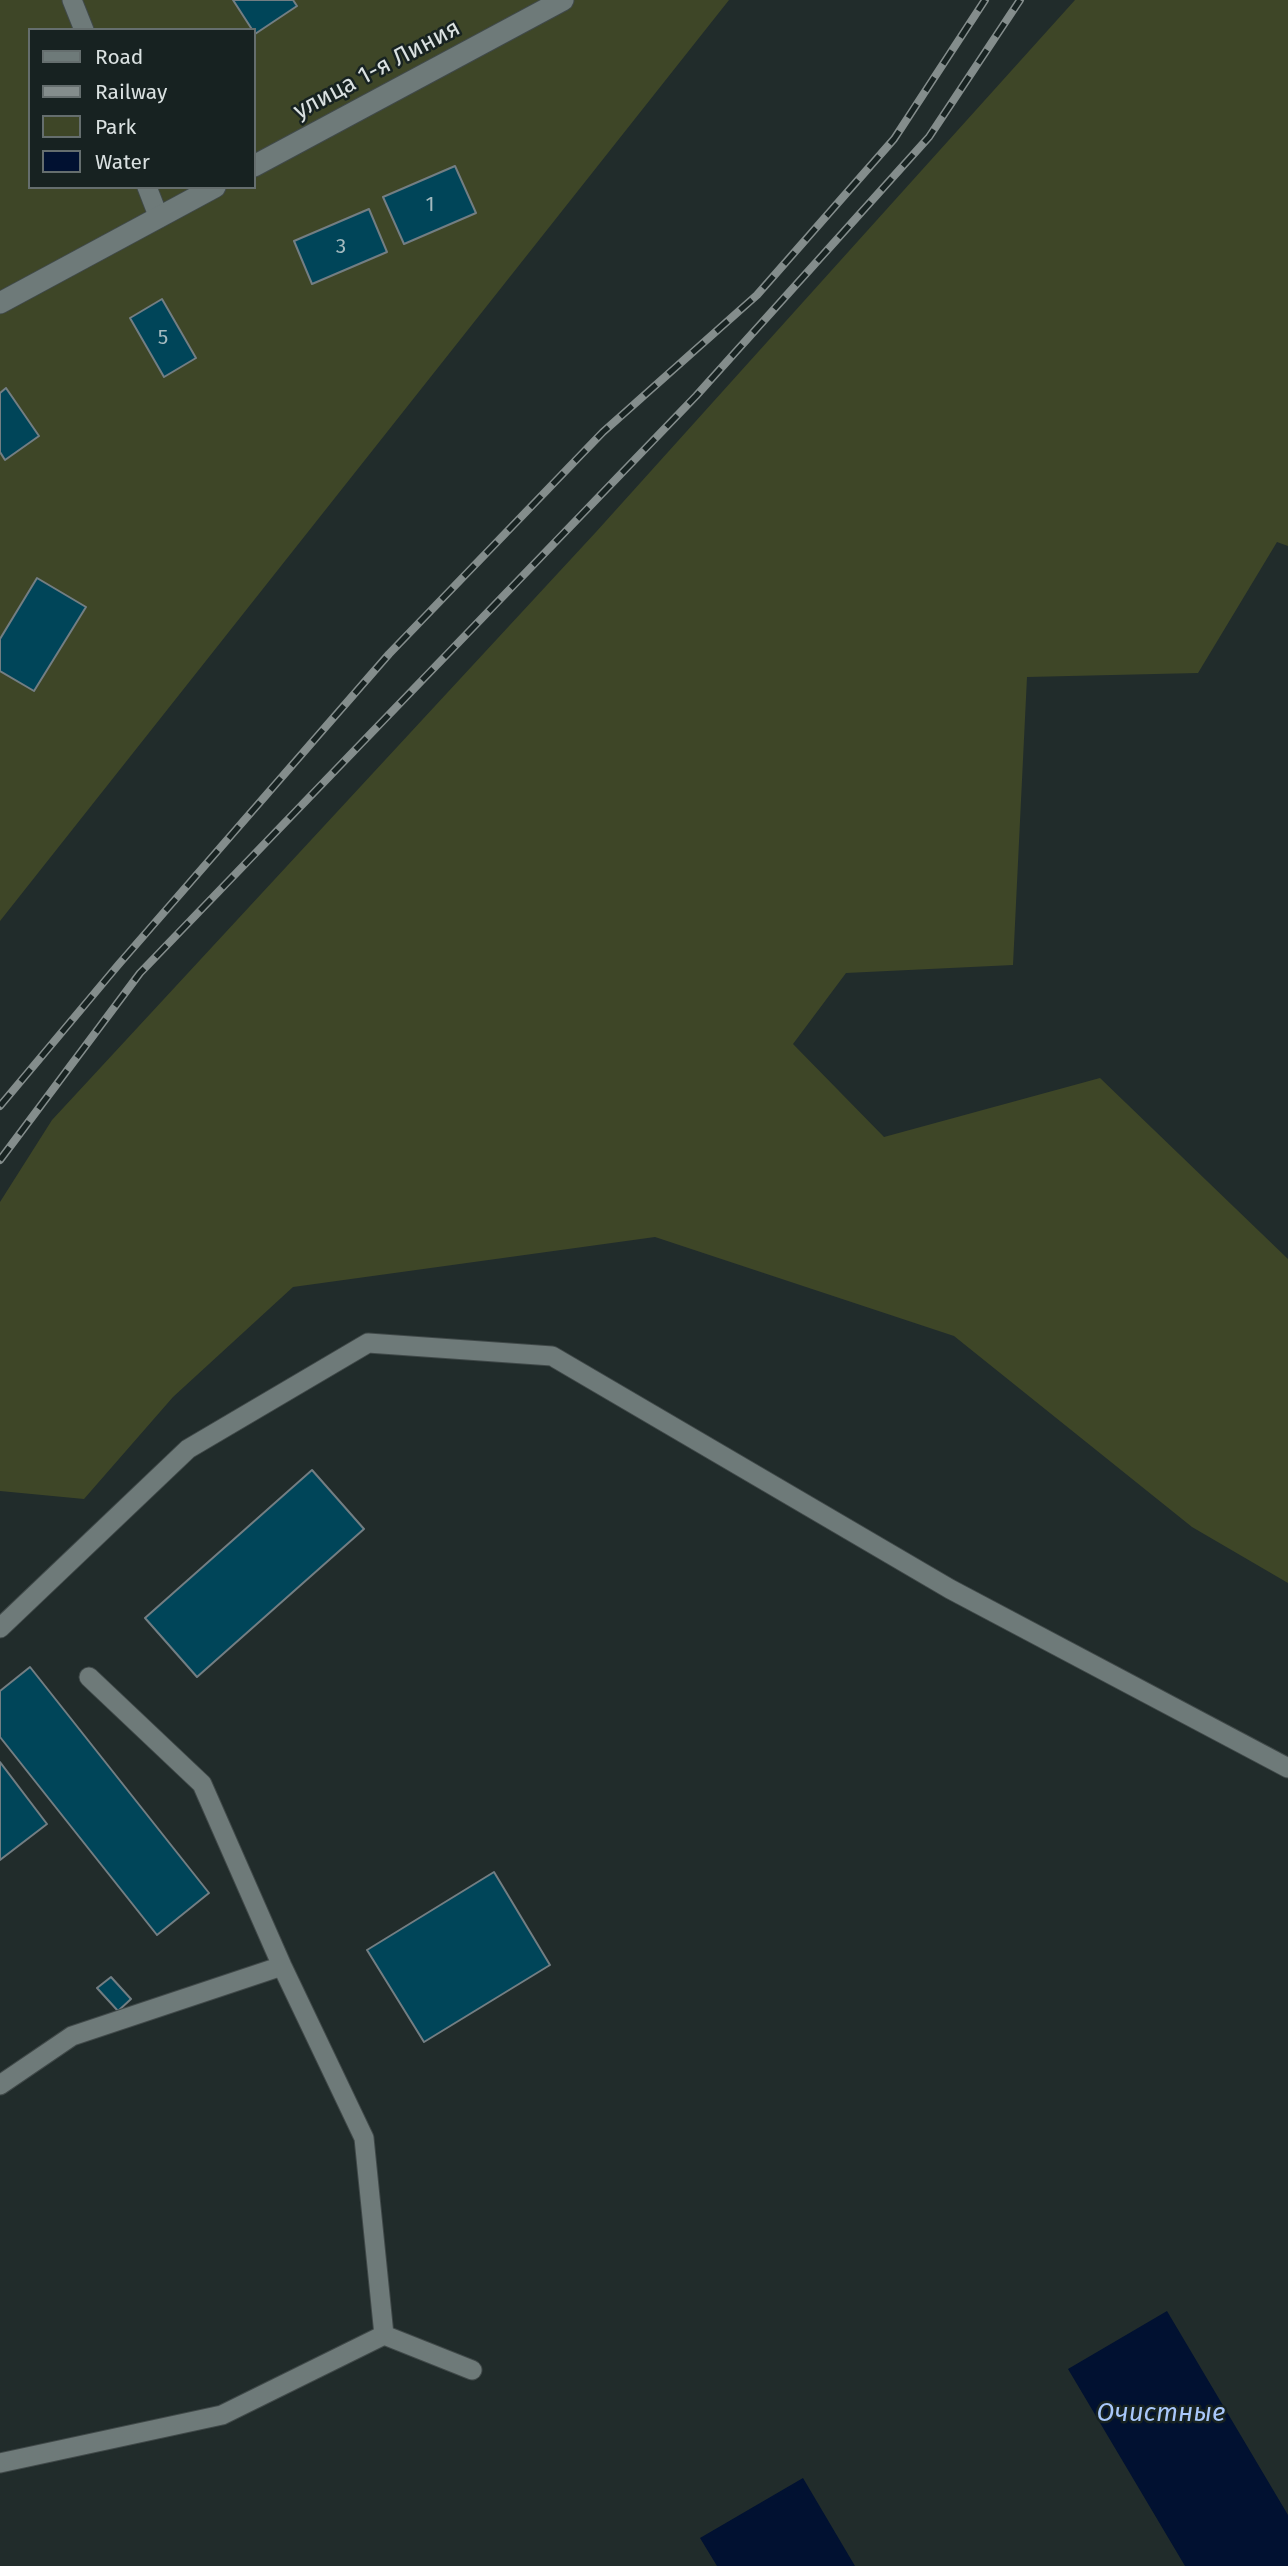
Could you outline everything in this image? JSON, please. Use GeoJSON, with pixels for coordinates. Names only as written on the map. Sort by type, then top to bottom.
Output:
{"type":"FeatureCollection","features":[{"type":"Feature","properties":{"kind":"street","name":"улица 1-я Линия"},"geometry":{"type":"LineString","coordinates":[[256,165],[563,0]]}},
{"type":"Feature","properties":{"kind":"street"},"geometry":{"type":"LineString","coordinates":[[0,303],[211,189]]}},
{"type":"Feature","properties":{"kind":"lane"},"geometry":{"type":"LineString","coordinates":[[72,0],[83,28]]}},
{"type":"Feature","properties":{"kind":"lane"},"geometry":{"type":"LineString","coordinates":[[148,189],[159,218]]}},
{"type":"Feature","properties":{"kind":"lane"},"geometry":{"type":"LineString","coordinates":[[0,1628],[188,1449],[368,1343],[552,1356],[950,1589],[1288,1768]]}},
{"type":"Feature","properties":{"kind":"lane"},"geometry":{"type":"LineString","coordinates":[[89,1677],[202,1784],[282,1966],[364,2138],[384,2334]]}},
{"type":"Feature","properties":{"kind":"lane"},"geometry":{"type":"LineString","coordinates":[[0,2085],[72,2036],[282,1966]]}},
{"type":"Feature","properties":{"kind":"lane"},"geometry":{"type":"LineString","coordinates":[[0,2463],[222,2415],[384,2334],[472,2370]]}},
{"type":"Feature","properties":{"kind":"green space"},"geometry":{"type":"Polygon","coordinates":[[[0,0],[729,0],[0,921],[0,0]]]}},
{"type":"Feature","properties":{"kind":"green space"},"geometry":{"type":"Polygon","coordinates":[[[1075,0],[1288,0],[1288,546],[1277,542],[1198,673],[1027,677],[1013,965],[846,973],[793,1044],[884,1137],[1100,1078],[1288,1259],[1288,1583],[1192,1527],[954,1336],[655,1237],[293,1287],[173,1397],[84,1499],[0,1491],[0,1202],[52,1120],[596,532],[1075,0]]]}},
{"type":"Feature","properties":{"kind":"water","name":"Очистные"},"geometry":{"type":"Polygon","coordinates":[[[1167,2311],[1288,2515],[1288,2566],[1185,2566],[1068,2369],[1167,2311]]]}},
{"type":"Feature","properties":{"kind":"water"},"geometry":{"type":"Polygon","coordinates":[[[803,2478],[855,2566],[717,2566],[700,2538],[803,2478]]]}},
{"type":"Feature","properties":{"kind":"building"},"geometry":{"type":"Polygon","coordinates":[[[233,0],[293,0],[297,6],[256,33],[256,28],[251,28],[233,0]]]}},
{"type":"Feature","properties":{"kind":"building"},"geometry":{"type":"Polygon","coordinates":[[[455,166],[476,213],[404,244],[383,197],[455,166]]]}},
{"type":"Feature","properties":{"kind":"building"},"geometry":{"type":"Polygon","coordinates":[[[369,209],[387,252],[312,284],[294,241],[369,209]]]}},
{"type":"Feature","properties":{"kind":"building"},"geometry":{"type":"Polygon","coordinates":[[[162,299],[196,358],[164,377],[130,318],[162,299]]]}},
{"type":"Feature","properties":{"kind":"building"},"geometry":{"type":"Polygon","coordinates":[[[6,388],[39,436],[5,460],[0,452],[0,393],[6,388]]]}},
{"type":"Feature","properties":{"kind":"building"},"geometry":{"type":"Polygon","coordinates":[[[37,578],[86,607],[34,691],[0,671],[0,639],[37,578]]]}},
{"type":"Feature","properties":{"kind":"building"},"geometry":{"type":"Polygon","coordinates":[[[312,1470],[364,1529],[197,1677],[145,1618],[312,1470]]]}},
{"type":"Feature","properties":{"kind":"building"},"geometry":{"type":"Polygon","coordinates":[[[30,1667],[209,1893],[157,1935],[0,1737],[0,1691],[30,1667]]]}},
{"type":"Feature","properties":{"kind":"building"},"geometry":{"type":"Polygon","coordinates":[[[0,1762],[47,1824],[0,1860],[0,1762]]]}},
{"type":"Feature","properties":{"kind":"building"},"geometry":{"type":"Polygon","coordinates":[[[494,1872],[550,1965],[424,2042],[367,1950],[494,1872]]]}},
{"type":"Feature","properties":{"kind":"building"},"geometry":{"type":"Polygon","coordinates":[[[111,1977],[131,1999],[118,2011],[97,1988],[111,1977]]]}},
{"type":"Feature","properties":{"kind":"railway"},"geometry":{"type":"LineString","coordinates":[[0,1106],[119,964],[389,654],[603,432],[757,295],[894,139],[985,0]]}},
{"type":"Feature","properties":{"kind":"railway"},"geometry":{"type":"LineString","coordinates":[[0,1160],[140,973],[696,396],[929,137],[1020,0]]}}]}
